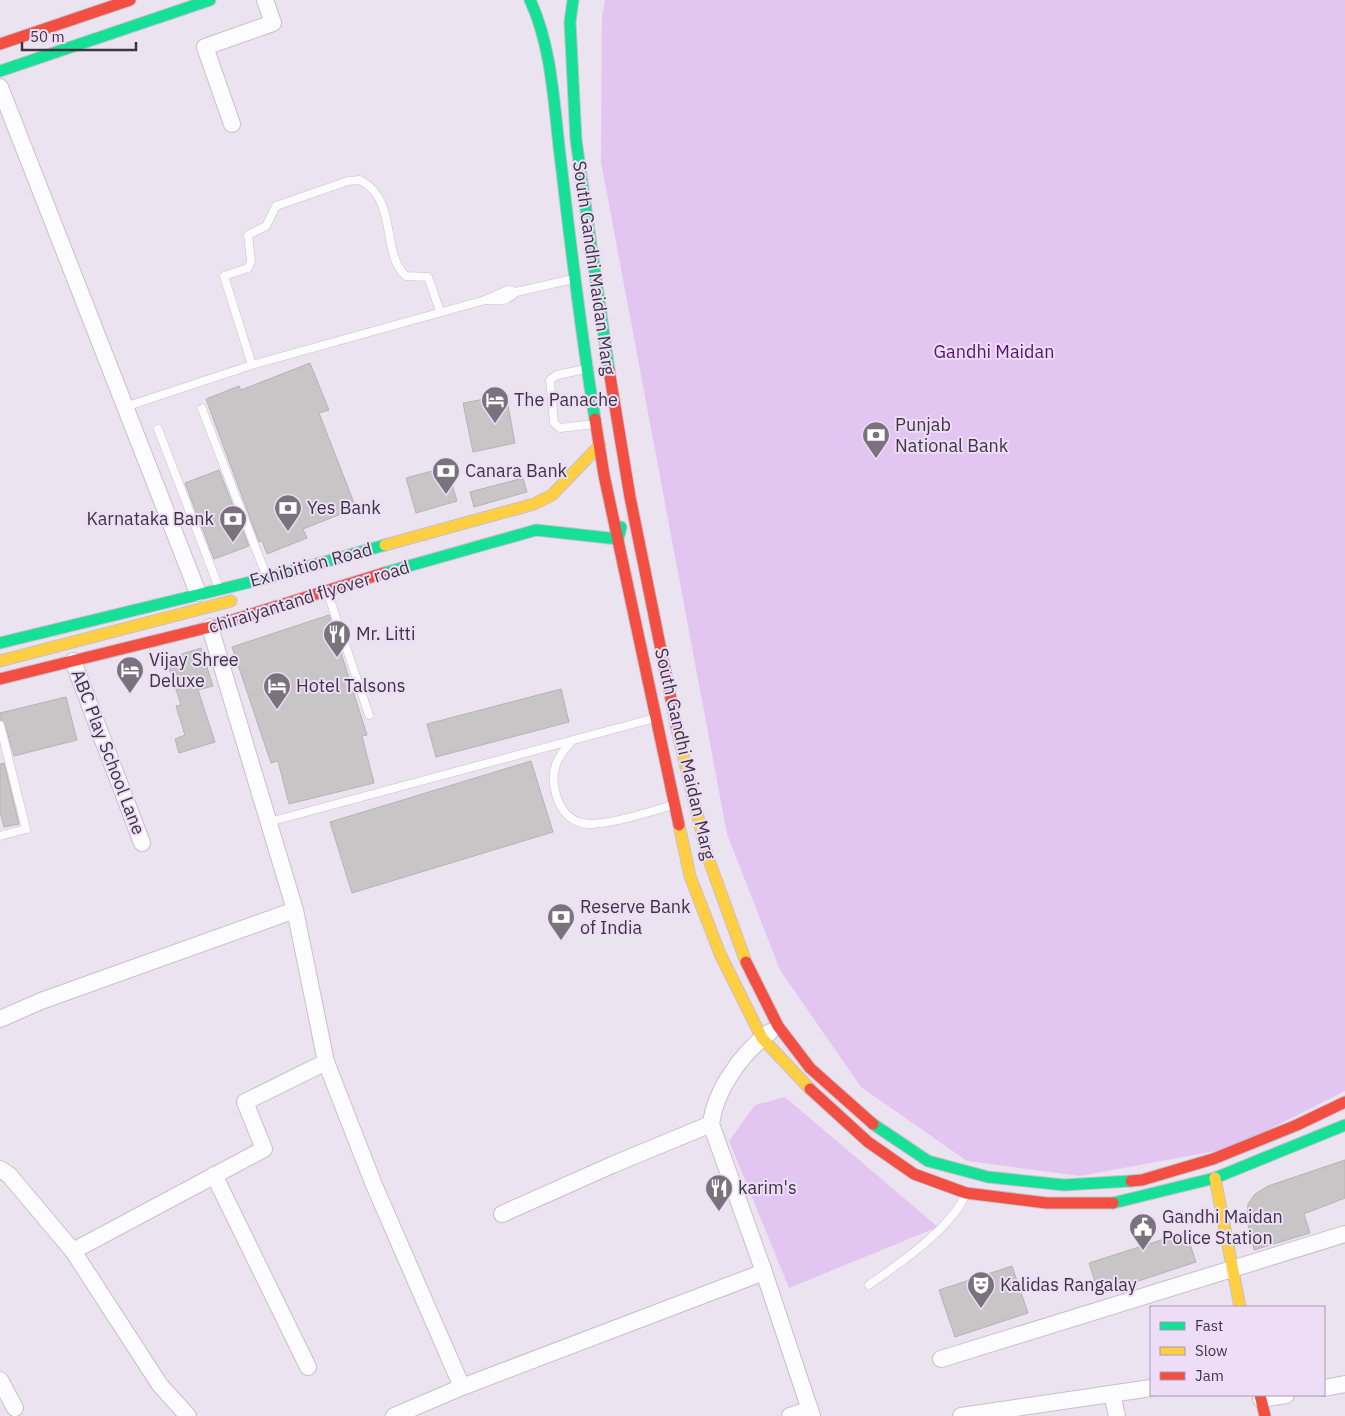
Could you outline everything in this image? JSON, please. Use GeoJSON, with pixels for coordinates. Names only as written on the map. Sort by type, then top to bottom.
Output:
{"type":"FeatureCollection","features":[{"type":"Feature","properties":{"kind":"main road"},"geometry":{"type":"LineString","coordinates":[[0,44],[130,0]]}},
{"type":"Feature","properties":{"kind":"main road"},"geometry":{"type":"LineString","coordinates":[[0,71],[210,0]]}},
{"type":"Feature","properties":{"kind":"main road"},"geometry":{"type":"LineString","coordinates":[[530,0],[539,19],[546,46],[587,368],[596,424],[618,539],[690,876],[720,954],[762,1038],[821,1100],[868,1142],[914,1174],[966,1182],[1047,1203],[1108,1204],[1215,1178],[1345,1125]]}},
{"type":"Feature","properties":{"kind":"main road","name":"South Gandhi Maidan Marg"},"geometry":{"type":"LineString","coordinates":[[573,0],[570,22],[576,140],[587,228],[630,497],[673,713],[707,855],[743,956],[778,1026],[810,1068],[874,1124],[928,1161],[966,1182],[988,1177],[1064,1185],[1142,1180],[1213,1159],[1297,1125],[1345,1102]]}},
{"type":"Feature","properties":{"kind":"main road","name":"Exhibition Road"},"geometry":{"type":"LineString","coordinates":[[0,643],[198,593],[267,578],[534,504],[552,495],[600,445]]}},
{"type":"Feature","properties":{"kind":"main road"},"geometry":{"type":"LineString","coordinates":[[618,539],[630,497]]}},
{"type":"Feature","properties":{"kind":"main road","name":"chiraiyantand flyover road"},"geometry":{"type":"LineString","coordinates":[[0,679],[210,627],[326,590],[536,530],[618,539]]}},
{"type":"Feature","properties":{"kind":"main road"},"geometry":{"type":"LineString","coordinates":[[349,556],[336,572],[352,584]]}},
{"type":"Feature","properties":{"kind":"main road"},"geometry":{"type":"LineString","coordinates":[[0,661],[242,598]]}},
{"type":"Feature","properties":{"kind":"main road"},"geometry":{"type":"LineString","coordinates":[[1215,1178],[1240,1306]]}},
{"type":"Feature","properties":{"kind":"main road"},"geometry":{"type":"LineString","coordinates":[[1260,1397],[1265,1416]]}},
{"type":"Feature","properties":{"kind":"street"},"geometry":{"type":"LineString","coordinates":[[232,124],[205,47],[272,23],[265,0]]}},
{"type":"Feature","properties":{"kind":"street"},"geometry":{"type":"LineString","coordinates":[[0,87],[198,593]]}},
{"type":"Feature","properties":{"kind":"street"},"geometry":{"type":"LineString","coordinates":[[210,627],[295,910],[326,1062],[374,1185],[462,1387]]}},
{"type":"Feature","properties":{"kind":"street","name":"ABC Play School Lane"},"geometry":{"type":"LineString","coordinates":[[73,661],[142,843]]}},
{"type":"Feature","properties":{"kind":"street"},"geometry":{"type":"LineString","coordinates":[[0,1019],[41,1001],[295,910]]}},
{"type":"Feature","properties":{"kind":"street"},"geometry":{"type":"LineString","coordinates":[[778,1026],[748,1052],[722,1090],[713,1109],[711,1124],[764,1272],[811,1412],[790,1416]]}},
{"type":"Feature","properties":{"kind":"street"},"geometry":{"type":"LineString","coordinates":[[73,1251],[264,1149],[245,1102],[326,1062]]}},
{"type":"Feature","properties":{"kind":"street"},"geometry":{"type":"LineString","coordinates":[[502,1214],[711,1124]]}},
{"type":"Feature","properties":{"kind":"street"},"geometry":{"type":"LineString","coordinates":[[0,1169],[9,1175],[73,1251],[160,1385],[188,1416]]}},
{"type":"Feature","properties":{"kind":"street"},"geometry":{"type":"LineString","coordinates":[[214,1175],[308,1367]]}},
{"type":"Feature","properties":{"kind":"street"},"geometry":{"type":"LineString","coordinates":[[942,1359],[1345,1234]]}},
{"type":"Feature","properties":{"kind":"street"},"geometry":{"type":"LineString","coordinates":[[394,1416],[462,1387],[764,1272]]}},
{"type":"Feature","properties":{"kind":"street"},"geometry":{"type":"LineString","coordinates":[[0,1380],[15,1408]]}},
{"type":"Feature","properties":{"kind":"street"},"geometry":{"type":"LineString","coordinates":[[1325,1388],[1345,1384]]}},
{"type":"Feature","properties":{"kind":"street"},"geometry":{"type":"LineString","coordinates":[[962,1416],[1150,1388]]}},
{"type":"Feature","properties":{"kind":"street"},"geometry":{"type":"LineString","coordinates":[[1112,1394],[1118,1416]]}},
{"type":"Feature","properties":{"kind":"street"},"geometry":{"type":"LineString","coordinates":[[1260,1397],[1273,1396]]}},
{"type":"Feature","properties":{"kind":"lane"},"geometry":{"type":"LineString","coordinates":[[252,365],[224,276],[248,268],[251,261],[248,235],[266,226],[276,206],[348,181],[360,180],[377,193],[402,272],[406,276],[428,277],[440,311]]}},
{"type":"Feature","properties":{"kind":"lane"},"geometry":{"type":"LineString","coordinates":[[125,407],[252,365],[485,300],[508,290],[516,292],[576,278]]}},
{"type":"Feature","properties":{"kind":"lane"},"geometry":{"type":"LineString","coordinates":[[587,368],[557,375],[550,380],[554,423],[556,426],[565,428],[596,424]]}},
{"type":"Feature","properties":{"kind":"lane"},"geometry":{"type":"LineString","coordinates":[[202,409],[267,578]]}},
{"type":"Feature","properties":{"kind":"lane"},"geometry":{"type":"LineString","coordinates":[[158,429],[219,589]]}},
{"type":"Feature","properties":{"kind":"lane"},"geometry":{"type":"LineString","coordinates":[[326,590],[368,715]]}},
{"type":"Feature","properties":{"kind":"lane"},"geometry":{"type":"LineString","coordinates":[[268,822],[673,713]]}},
{"type":"Feature","properties":{"kind":"lane"},"geometry":{"type":"LineString","coordinates":[[0,726],[26,829],[1,833]]}},
{"type":"Feature","properties":{"kind":"lane"},"geometry":{"type":"LineString","coordinates":[[572,741],[559,755],[552,778],[558,802],[568,816],[582,823],[600,823],[675,805]]}},
{"type":"Feature","properties":{"kind":"lane"},"geometry":{"type":"LineString","coordinates":[[869,1285],[921,1246],[949,1219],[959,1208],[966,1182]]}},
{"type":"Feature","properties":{"kind":"green space","name":"Gandhi Maidan"},"geometry":{"type":"Polygon","coordinates":[[[605,0],[1345,0],[1345,1091],[1232,1148],[1080,1176],[967,1161],[861,1087],[780,970],[727,834],[601,162],[602,16],[605,0]]]}},
{"type":"Feature","properties":{"kind":"green space"},"geometry":{"type":"Polygon","coordinates":[[[785,1097],[938,1227],[789,1288],[729,1141],[755,1105],[785,1097]]]}},
{"type":"Feature","properties":{"kind":"building"},"geometry":{"type":"Polygon","coordinates":[[[310,363],[329,410],[319,413],[356,508],[303,529],[307,538],[267,554],[262,541],[259,542],[206,399],[239,386],[241,390],[310,363]]]}},
{"type":"Feature","properties":{"kind":"building"},"geometry":{"type":"Polygon","coordinates":[[[506,395],[515,443],[473,452],[463,403],[506,395]]]}},
{"type":"Feature","properties":{"kind":"building"},"geometry":{"type":"Polygon","coordinates":[[[447,467],[457,501],[416,513],[406,478],[447,467]]]}},
{"type":"Feature","properties":{"kind":"building"},"geometry":{"type":"Polygon","coordinates":[[[219,470],[249,546],[214,559],[185,483],[219,470]]]}},
{"type":"Feature","properties":{"kind":"building"},"geometry":{"type":"Polygon","coordinates":[[[523,478],[527,492],[474,507],[470,492],[523,478]]]}},
{"type":"Feature","properties":{"kind":"building"},"geometry":{"type":"Polygon","coordinates":[[[329,615],[367,735],[362,736],[374,783],[289,804],[278,761],[271,763],[232,647],[329,615]]]}},
{"type":"Feature","properties":{"kind":"building"},"geometry":{"type":"Polygon","coordinates":[[[201,648],[213,686],[198,690],[215,742],[179,753],[175,739],[185,735],[176,706],[181,705],[166,659],[201,648]]]}},
{"type":"Feature","properties":{"kind":"building"},"geometry":{"type":"Polygon","coordinates":[[[561,689],[569,722],[436,757],[427,724],[561,689]]]}},
{"type":"Feature","properties":{"kind":"building"},"geometry":{"type":"Polygon","coordinates":[[[66,697],[77,740],[14,756],[5,724],[0,720],[0,713],[66,697]]]}},
{"type":"Feature","properties":{"kind":"building"},"geometry":{"type":"Polygon","coordinates":[[[531,761],[553,832],[352,893],[330,822],[531,761]]]}},
{"type":"Feature","properties":{"kind":"building"},"geometry":{"type":"Polygon","coordinates":[[[4,763],[19,824],[4,827],[0,812],[0,764],[4,763]]]}},
{"type":"Feature","properties":{"kind":"building"},"geometry":{"type":"Polygon","coordinates":[[[1345,1160],[1345,1198],[1304,1214],[1310,1233],[1254,1250],[1247,1220],[1248,1204],[1255,1194],[1268,1186],[1345,1160]]]}},
{"type":"Feature","properties":{"kind":"building"},"geometry":{"type":"Polygon","coordinates":[[[1186,1232],[1196,1262],[1099,1294],[1089,1263],[1186,1232]]]}},
{"type":"Feature","properties":{"kind":"building"},"geometry":{"type":"Polygon","coordinates":[[[1012,1266],[1028,1313],[955,1337],[939,1290],[1012,1266]]]}},
{"type":"Feature","properties":{"kind":"traffic: fast"},"geometry":{"type":"LineString","coordinates":[[0,71],[210,0]]}},
{"type":"Feature","properties":{"kind":"traffic: fast"},"geometry":{"type":"LineString","coordinates":[[530,0],[544,39],[552,80],[576,291],[595,419]]}},
{"type":"Feature","properties":{"kind":"traffic: fast"},"geometry":{"type":"LineString","coordinates":[[573,0],[570,22],[576,140],[609,370]]}},
{"type":"Feature","properties":{"kind":"traffic: fast"},"geometry":{"type":"LineString","coordinates":[[384,573],[536,530],[618,539],[621,527]]}},
{"type":"Feature","properties":{"kind":"traffic: fast"},"geometry":{"type":"LineString","coordinates":[[0,643],[267,578],[385,545]]}},
{"type":"Feature","properties":{"kind":"traffic: fast"},"geometry":{"type":"LineString","coordinates":[[873,1124],[928,1161],[988,1177],[1064,1185],[1131,1181]]}},
{"type":"Feature","properties":{"kind":"traffic: fast"},"geometry":{"type":"LineString","coordinates":[[1113,1203],[1215,1178],[1345,1125]]}},
{"type":"Feature","properties":{"kind":"traffic: slow"},"geometry":{"type":"LineString","coordinates":[[385,545],[534,504],[552,495],[600,445]]}},
{"type":"Feature","properties":{"kind":"traffic: slow"},"geometry":{"type":"LineString","coordinates":[[0,661],[231,601]]}},
{"type":"Feature","properties":{"kind":"traffic: slow"},"geometry":{"type":"LineString","coordinates":[[677,729],[707,855],[746,962]]}},
{"type":"Feature","properties":{"kind":"traffic: slow"},"geometry":{"type":"LineString","coordinates":[[679,825],[690,876],[720,954],[762,1038],[810,1089]]}},
{"type":"Feature","properties":{"kind":"traffic: slow"},"geometry":{"type":"LineString","coordinates":[[1215,1178],[1240,1306]]}},
{"type":"Feature","properties":{"kind":"traffic: jam"},"geometry":{"type":"LineString","coordinates":[[0,44],[130,0]]}},
{"type":"Feature","properties":{"kind":"traffic: jam"},"geometry":{"type":"LineString","coordinates":[[609,370],[630,497],[677,729]]}},
{"type":"Feature","properties":{"kind":"traffic: jam"},"geometry":{"type":"LineString","coordinates":[[595,419],[604,475],[679,825]]}},
{"type":"Feature","properties":{"kind":"traffic: jam"},"geometry":{"type":"LineString","coordinates":[[0,679],[210,627],[384,573]]}},
{"type":"Feature","properties":{"kind":"traffic: jam"},"geometry":{"type":"LineString","coordinates":[[746,962],[778,1026],[810,1068],[873,1124]]}},
{"type":"Feature","properties":{"kind":"traffic: jam"},"geometry":{"type":"LineString","coordinates":[[810,1089],[868,1142],[914,1174],[966,1193],[1047,1203],[1113,1203]]}},
{"type":"Feature","properties":{"kind":"traffic: jam"},"geometry":{"type":"LineString","coordinates":[[1131,1181],[1142,1180],[1213,1159],[1297,1125],[1345,1102]]}},
{"type":"Feature","properties":{"kind":"traffic: jam"},"geometry":{"type":"LineString","coordinates":[[1260,1396],[1265,1416]]}},
{"type":"Feature","properties":{"kind":"place","name":"The Panache"},"geometry":{"type":"Point","coordinates":[495,424]}},
{"type":"Feature","properties":{"kind":"place","name":"Punjab National Bank"},"geometry":{"type":"Point","coordinates":[876,459]}},
{"type":"Feature","properties":{"kind":"place","name":"Canara Bank"},"geometry":{"type":"Point","coordinates":[446,495]}},
{"type":"Feature","properties":{"kind":"place","name":"Yes Bank"},"geometry":{"type":"Point","coordinates":[288,532]}},
{"type":"Feature","properties":{"kind":"place","name":"Karnataka Bank"},"geometry":{"type":"Point","coordinates":[233,543]}},
{"type":"Feature","properties":{"kind":"place","name":"Mr. Litti"},"geometry":{"type":"Point","coordinates":[337,658]}},
{"type":"Feature","properties":{"kind":"place","name":"Vijay Shree Deluxe"},"geometry":{"type":"Point","coordinates":[130,694]}},
{"type":"Feature","properties":{"kind":"place","name":"Hotel Talsons"},"geometry":{"type":"Point","coordinates":[277,710]}},
{"type":"Feature","properties":{"kind":"place","name":"Reserve Bank of India"},"geometry":{"type":"Point","coordinates":[561,941]}},
{"type":"Feature","properties":{"kind":"place","name":"karim's"},"geometry":{"type":"Point","coordinates":[719,1212]}},
{"type":"Feature","properties":{"kind":"place","name":"Gandhi Maidan Police Station"},"geometry":{"type":"Point","coordinates":[1143,1251]}},
{"type":"Feature","properties":{"kind":"place","name":"Kalidas Rangalay"},"geometry":{"type":"Point","coordinates":[981,1309]}}]}
